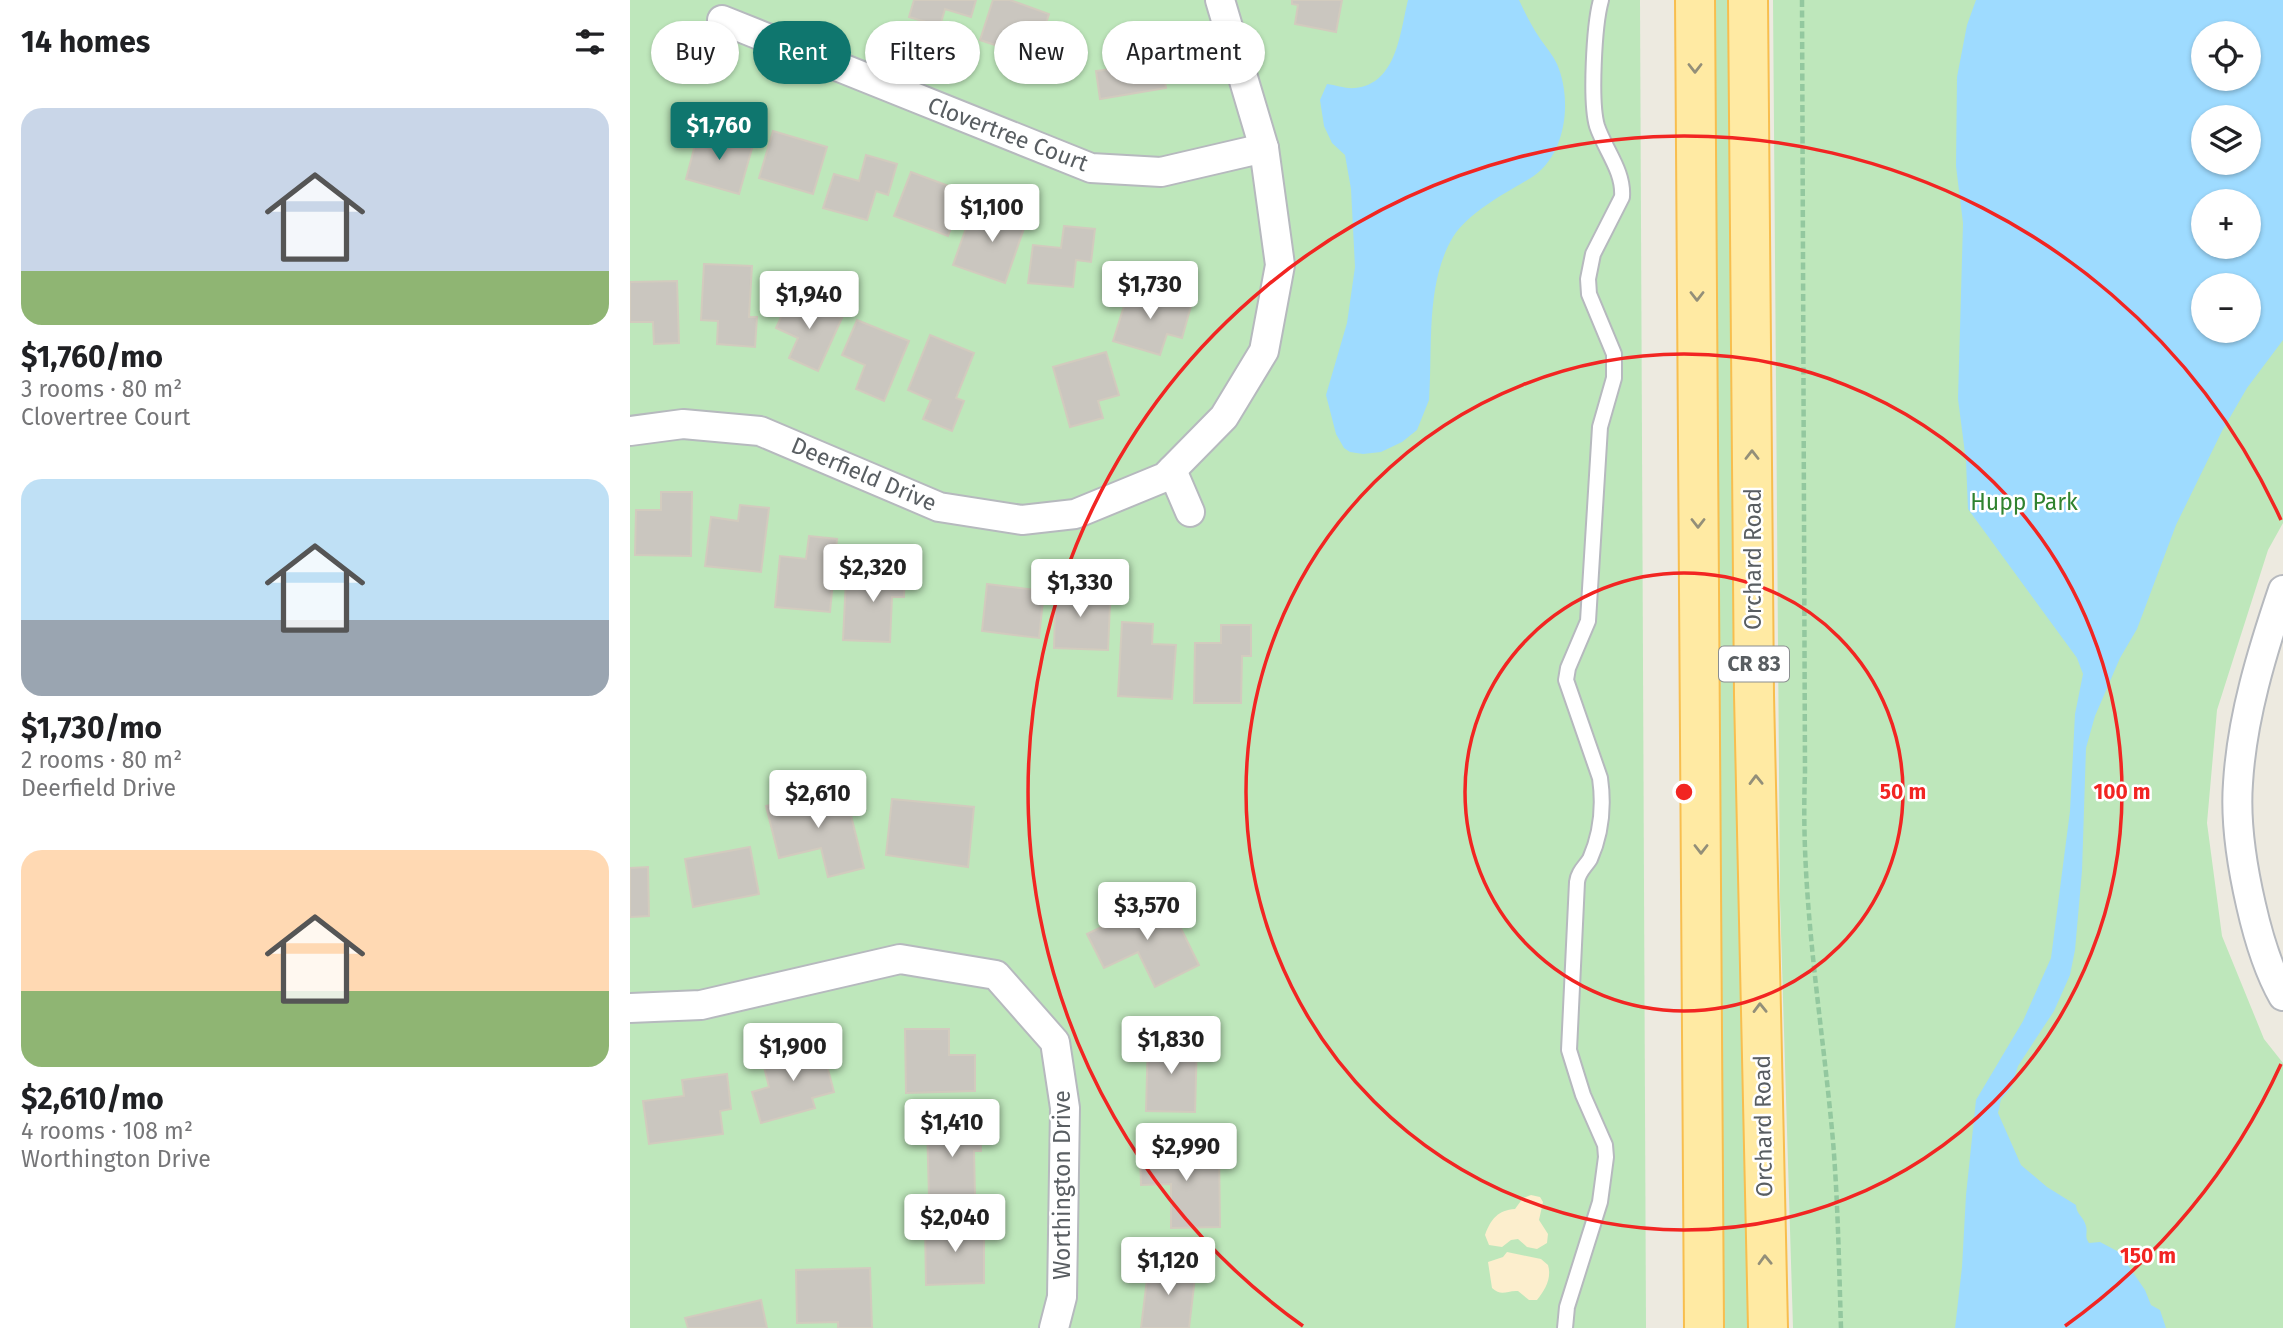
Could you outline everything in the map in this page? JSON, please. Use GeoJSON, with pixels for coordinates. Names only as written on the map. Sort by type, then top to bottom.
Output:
{"type":"FeatureCollection","features":[{"type":"Feature","properties":{"kind":"main road","name":"CR 83"},"geometry":{"type":"LineString","coordinates":[[1695,0],[1704,1328]]}},
{"type":"Feature","properties":{"kind":"main road","name":"Orchard Road"},"geometry":{"type":"LineString","coordinates":[[1748,0],[1754,709],[1768,1328]]}},
{"type":"Feature","properties":{"kind":"street","name":"Deerfield Drive"},"geometry":{"type":"LineString","coordinates":[[630,431],[683,424],[760,431],[939,507],[1022,520],[1075,514],[1165,477],[1224,417],[1264,351],[1280,265],[1264,148],[1220,0]]}},
{"type":"Feature","properties":{"kind":"street","name":"Clovertree Court"},"geometry":{"type":"LineString","coordinates":[[722,20],[1091,168],[1161,172],[1264,148]]}},
{"type":"Feature","properties":{"kind":"street"},"geometry":{"type":"LineString","coordinates":[[1172,470],[1190,512]]}},
{"type":"Feature","properties":{"kind":"street"},"geometry":{"type":"LineString","coordinates":[[2283,590],[2245,725],[2238,785],[2238,829],[2258,936],[2283,996]]}},
{"type":"Feature","properties":{"kind":"street","name":"Worthington Drive"},"geometry":{"type":"LineString","coordinates":[[630,1008],[701,1005],[900,958],[996,975],[1055,1042],[1065,1108],[1062,1297],[1054,1328]]}},
{"type":"Feature","properties":{"kind":"lane"},"geometry":{"type":"LineString","coordinates":[[1565,1328],[1567,1307],[1600,1202],[1606,1157],[1605,1145],[1583,1095],[1569,1050],[1578,874],[1587,864],[1596,845],[1601,827],[1602,793],[1600,778],[1566,680],[1568,668],[1588,621],[1600,427],[1614,378],[1614,354],[1589,294],[1588,279],[1593,254],[1622,197],[1623,187],[1596,121],[1596,18],[1601,0]]}},
{"type":"Feature","properties":{"kind":"path"},"geometry":{"type":"LineString","coordinates":[[1802,0],[1805,760],[1802,829],[1810,940],[1833,1141],[1842,1328]]}},
{"type":"Feature","properties":{"kind":"green space"},"geometry":{"type":"Polygon","coordinates":[[[630,0],[1640,0],[1646,1328],[630,1328],[630,0]]]}},
{"type":"Feature","properties":{"kind":"green space"},"geometry":{"type":"Polygon","coordinates":[[[1712,0],[1732,0],[1738,854],[1751,1328],[1724,1328],[1712,0]]]}},
{"type":"Feature","properties":{"kind":"green space","name":"Hupp Park"},"geometry":{"type":"Polygon","coordinates":[[[1773,0],[2283,0],[2283,523],[2268,550],[2217,710],[2207,823],[2222,936],[2264,1039],[2283,1063],[2283,1328],[1793,1328],[1780,900],[1773,0]]]}},
{"type":"Feature","properties":{"kind":"sand"},"geometry":{"type":"Polygon","coordinates":[[[1531,1195],[1540,1197],[1543,1202],[1539,1220],[1548,1234],[1547,1243],[1537,1249],[1527,1247],[1518,1239],[1511,1240],[1502,1247],[1489,1245],[1485,1235],[1493,1220],[1504,1211],[1515,1209],[1523,1198],[1531,1195]]]}},
{"type":"Feature","properties":{"kind":"sand"},"geometry":{"type":"Polygon","coordinates":[[[1507,1252],[1541,1259],[1548,1265],[1547,1284],[1537,1300],[1529,1300],[1518,1291],[1502,1293],[1492,1288],[1488,1262],[1503,1257],[1507,1252]]]}},
{"type":"Feature","properties":{"kind":"water"},"geometry":{"type":"Polygon","coordinates":[[[1408,0],[1519,0],[1533,28],[1557,64],[1565,95],[1565,111],[1558,143],[1541,170],[1468,220],[1453,237],[1444,255],[1434,295],[1429,400],[1417,430],[1402,442],[1381,452],[1363,454],[1344,448],[1336,434],[1326,395],[1347,323],[1355,267],[1351,189],[1345,155],[1332,143],[1324,126],[1320,100],[1327,84],[1355,88],[1380,77],[1388,67],[1399,41],[1408,0]]]}},
{"type":"Feature","properties":{"kind":"water"},"geometry":{"type":"Polygon","coordinates":[[[1976,0],[2283,0],[2283,340],[2247,388],[2222,431],[2176,525],[2137,629],[2120,658],[2095,716],[2086,748],[2082,871],[2075,950],[2070,975],[2054,1011],[2018,1066],[2011,1088],[2001,1099],[1998,1113],[2021,1165],[2047,1187],[2076,1205],[2085,1223],[2089,1243],[2100,1242],[2119,1252],[2145,1290],[2151,1305],[2160,1310],[2166,1328],[1955,1328],[1976,1100],[2023,1021],[2051,958],[2070,811],[2075,714],[2083,674],[2077,658],[1968,509],[1966,461],[1958,399],[1963,223],[1956,166],[1957,77],[1967,25],[1976,0]]]}},
{"type":"Feature","properties":{"kind":"building"},"geometry":{"type":"Polygon","coordinates":[[[914,0],[976,0],[971,17],[945,9],[941,21],[923,21],[909,17],[914,0]]]}},
{"type":"Feature","properties":{"kind":"building"},"geometry":{"type":"Polygon","coordinates":[[[993,0],[1010,0],[1049,14],[1047,21],[994,21],[994,45],[980,40],[993,0]]]}},
{"type":"Feature","properties":{"kind":"building"},"geometry":{"type":"Polygon","coordinates":[[[1292,0],[1342,0],[1336,32],[1295,24],[1298,5],[1292,4],[1292,0]]]}},
{"type":"Feature","properties":{"kind":"building"},"geometry":{"type":"Polygon","coordinates":[[[1102,70],[1102,84],[1165,84],[1166,88],[1100,99],[1096,71],[1102,70]]]}},
{"type":"Feature","properties":{"kind":"building"},"geometry":{"type":"Polygon","coordinates":[[[699,130],[753,145],[739,194],[686,179],[699,130]]]}},
{"type":"Feature","properties":{"kind":"building"},"geometry":{"type":"Polygon","coordinates":[[[773,131],[827,147],[813,194],[759,178],[773,131]]]}},
{"type":"Feature","properties":{"kind":"building"},"geometry":{"type":"Polygon","coordinates":[[[866,155],[897,164],[888,195],[876,191],[867,220],[823,208],[834,174],[859,181],[866,155]]]}},
{"type":"Feature","properties":{"kind":"building"},"geometry":{"type":"Polygon","coordinates":[[[911,172],[965,192],[948,236],[894,216],[911,172]]]}},
{"type":"Feature","properties":{"kind":"building"},"geometry":{"type":"Polygon","coordinates":[[[1002,205],[1029,214],[1005,283],[953,265],[971,214],[996,222],[1002,205]]]}},
{"type":"Feature","properties":{"kind":"building"},"geometry":{"type":"Polygon","coordinates":[[[1064,226],[1095,229],[1091,262],[1076,260],[1073,287],[1028,283],[1033,245],[1061,248],[1064,226]]]}},
{"type":"Feature","properties":{"kind":"building"},"geometry":{"type":"Polygon","coordinates":[[[704,264],[752,266],[749,317],[757,317],[755,347],[717,344],[718,321],[701,320],[704,264]]]}},
{"type":"Feature","properties":{"kind":"building"},"geometry":{"type":"Polygon","coordinates":[[[677,281],[679,343],[654,344],[653,322],[630,322],[630,282],[677,281]]]}},
{"type":"Feature","properties":{"kind":"building"},"geometry":{"type":"Polygon","coordinates":[[[1130,287],[1191,306],[1182,338],[1167,334],[1160,355],[1113,341],[1130,287]]]}},
{"type":"Feature","properties":{"kind":"building"},"geometry":{"type":"Polygon","coordinates":[[[791,295],[842,318],[818,371],[789,358],[798,338],[776,328],[791,295]]]}},
{"type":"Feature","properties":{"kind":"building"},"geometry":{"type":"Polygon","coordinates":[[[857,320],[909,341],[884,401],[856,389],[865,365],[842,355],[857,320]]]}},
{"type":"Feature","properties":{"kind":"building"},"geometry":{"type":"Polygon","coordinates":[[[930,335],[974,353],[956,398],[964,401],[952,431],[923,419],[931,400],[908,390],[930,335]]]}},
{"type":"Feature","properties":{"kind":"building"},"geometry":{"type":"Polygon","coordinates":[[[1106,352],[1119,395],[1098,401],[1103,418],[1070,427],[1053,367],[1106,352]]]}},
{"type":"Feature","properties":{"kind":"building"},"geometry":{"type":"Polygon","coordinates":[[[661,492],[692,492],[691,556],[635,555],[636,510],[661,510],[661,492]]]}},
{"type":"Feature","properties":{"kind":"building"},"geometry":{"type":"Polygon","coordinates":[[[740,505],[769,508],[761,572],[705,566],[711,517],[738,521],[740,505]]]}},
{"type":"Feature","properties":{"kind":"building"},"geometry":{"type":"Polygon","coordinates":[[[809,536],[837,539],[830,612],[775,607],[780,556],[806,559],[809,536]]]}},
{"type":"Feature","properties":{"kind":"building"},"geometry":{"type":"Polygon","coordinates":[[[874,563],[905,565],[904,597],[892,597],[890,642],[843,640],[846,579],[874,581],[874,563]]]}},
{"type":"Feature","properties":{"kind":"building"},"geometry":{"type":"Polygon","coordinates":[[[1056,582],[1087,583],[1086,603],[1110,604],[1108,650],[1054,648],[1056,582]]]}},
{"type":"Feature","properties":{"kind":"building"},"geometry":{"type":"Polygon","coordinates":[[[987,584],[1044,591],[1039,638],[982,631],[987,584]]]}},
{"type":"Feature","properties":{"kind":"building"},"geometry":{"type":"Polygon","coordinates":[[[1122,622],[1153,624],[1152,644],[1176,645],[1172,699],[1118,696],[1122,622]]]}},
{"type":"Feature","properties":{"kind":"building"},"geometry":{"type":"Polygon","coordinates":[[[1221,625],[1251,625],[1251,656],[1242,656],[1241,703],[1194,703],[1195,643],[1221,643],[1221,625]]]}},
{"type":"Feature","properties":{"kind":"building"},"geometry":{"type":"Polygon","coordinates":[[[844,787],[864,868],[828,877],[821,848],[779,858],[766,806],[844,787]]]}},
{"type":"Feature","properties":{"kind":"building"},"geometry":{"type":"Polygon","coordinates":[[[892,799],[974,807],[968,867],[886,855],[892,799]]]}},
{"type":"Feature","properties":{"kind":"building"},"geometry":{"type":"Polygon","coordinates":[[[750,847],[759,894],[693,907],[685,859],[750,847]]]}},
{"type":"Feature","properties":{"kind":"building"},"geometry":{"type":"Polygon","coordinates":[[[648,867],[649,916],[630,917],[630,868],[648,867]]]}},
{"type":"Feature","properties":{"kind":"building"},"geometry":{"type":"Polygon","coordinates":[[[1165,896],[1199,965],[1155,987],[1138,952],[1104,968],[1087,934],[1165,896]]]}},
{"type":"Feature","properties":{"kind":"building"},"geometry":{"type":"Polygon","coordinates":[[[905,1029],[949,1029],[949,1055],[975,1055],[975,1091],[906,1093],[905,1029]]]}},
{"type":"Feature","properties":{"kind":"building"},"geometry":{"type":"Polygon","coordinates":[[[1148,1039],[1197,1041],[1195,1112],[1146,1111],[1148,1039]]]}},
{"type":"Feature","properties":{"kind":"building"},"geometry":{"type":"Polygon","coordinates":[[[821,1043],[834,1092],[812,1098],[815,1108],[761,1123],[752,1092],[769,1087],[762,1059],[821,1043]]]}},
{"type":"Feature","properties":{"kind":"building"},"geometry":{"type":"Polygon","coordinates":[[[727,1074],[731,1109],[720,1111],[723,1134],[649,1144],[643,1101],[684,1096],[682,1080],[727,1074]]]}},
{"type":"Feature","properties":{"kind":"building"},"geometry":{"type":"Polygon","coordinates":[[[980,1124],[981,1151],[974,1151],[975,1195],[929,1196],[927,1125],[980,1124]]]}},
{"type":"Feature","properties":{"kind":"building"},"geometry":{"type":"Polygon","coordinates":[[[1219,1147],[1220,1227],[1171,1228],[1171,1184],[1141,1185],[1140,1148],[1219,1147]]]}},
{"type":"Feature","properties":{"kind":"building"},"geometry":{"type":"Polygon","coordinates":[[[984,1224],[984,1283],[926,1285],[925,1225],[984,1224]]]}},
{"type":"Feature","properties":{"kind":"building"},"geometry":{"type":"Polygon","coordinates":[[[1149,1263],[1196,1269],[1189,1328],[1141,1328],[1149,1263]]]}},
{"type":"Feature","properties":{"kind":"building"},"geometry":{"type":"Polygon","coordinates":[[[870,1268],[872,1328],[838,1328],[838,1322],[797,1323],[796,1270],[870,1268]]]}},
{"type":"Feature","properties":{"kind":"building"},"geometry":{"type":"Polygon","coordinates":[[[761,1300],[767,1328],[688,1328],[685,1318],[761,1300]]]}}]}
